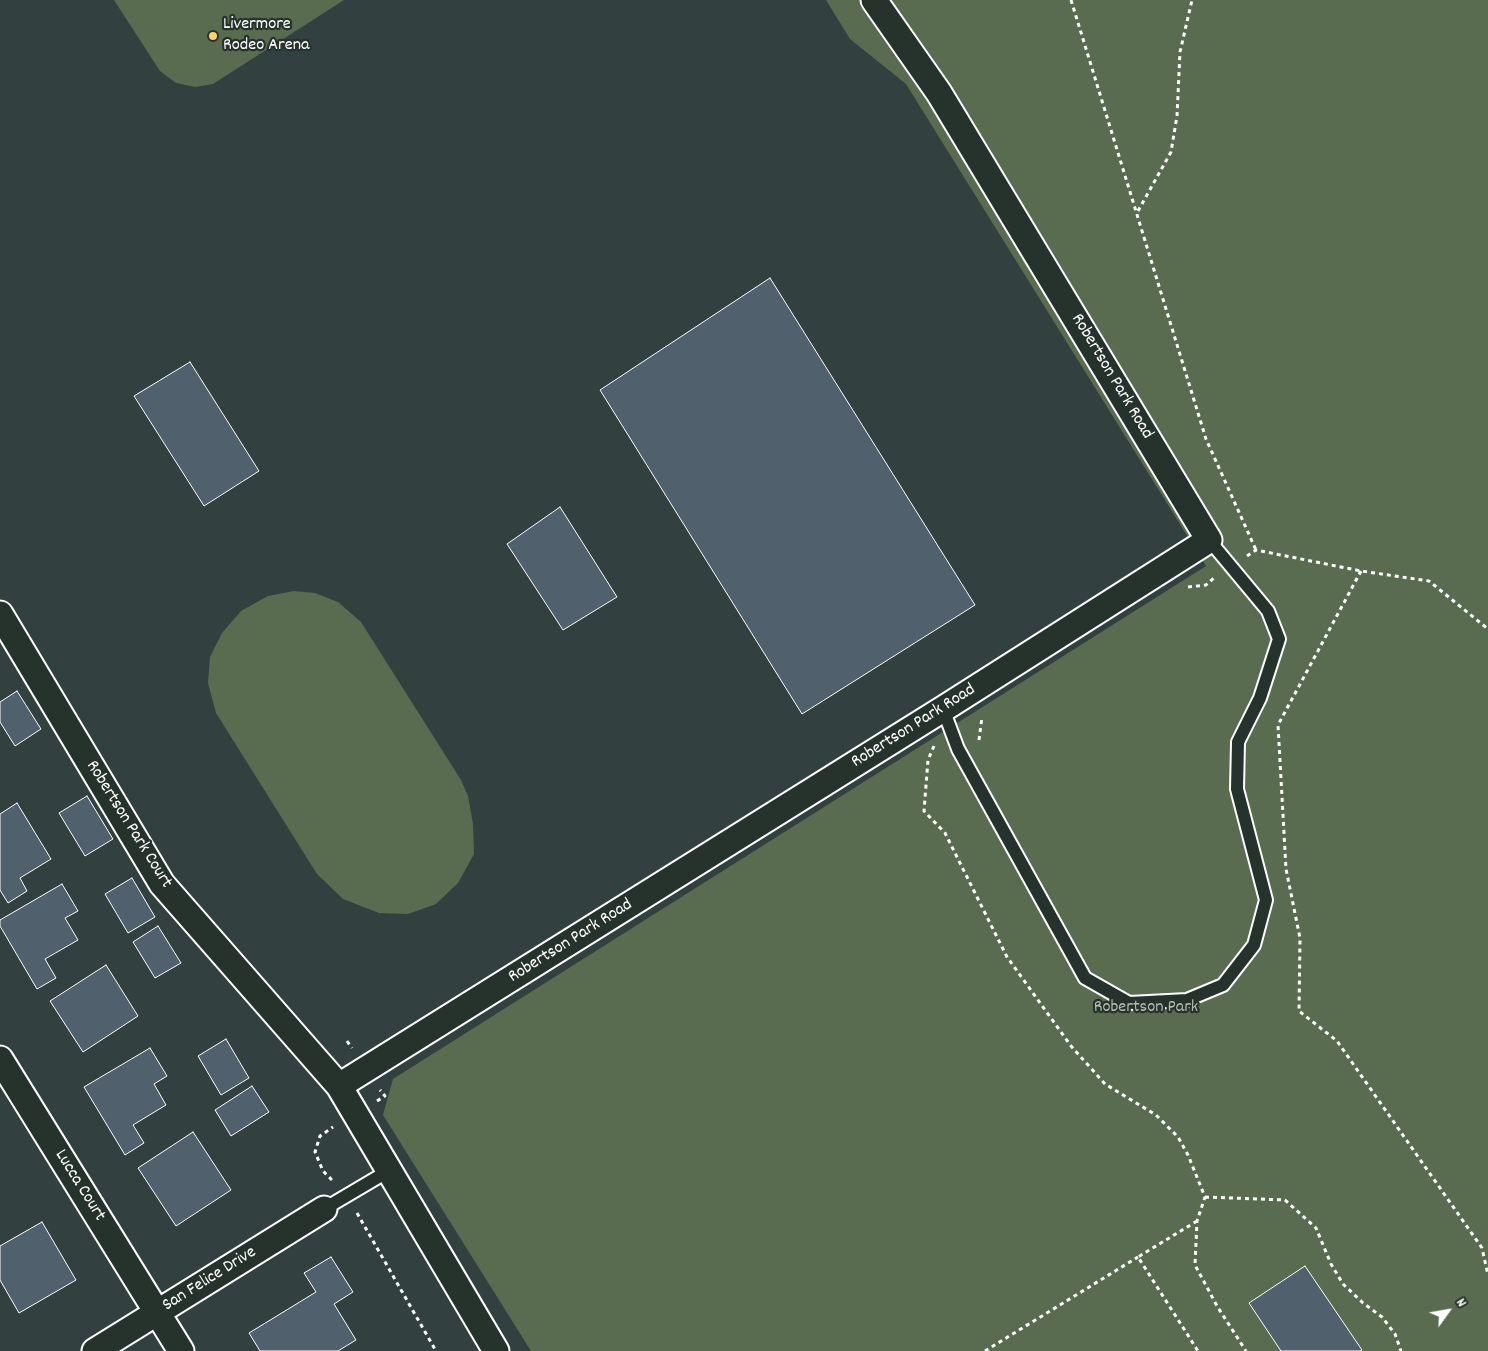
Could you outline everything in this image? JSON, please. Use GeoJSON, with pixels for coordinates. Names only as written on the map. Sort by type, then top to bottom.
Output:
{"type":"FeatureCollection","features":[{"type":"Feature","properties":{"kind":"street","name":"Robertson Park Road"},"geometry":{"type":"LineString","coordinates":[[339,1086],[944,709],[1209,540],[939,93],[874,0]]}},
{"type":"Feature","properties":{"kind":"street","name":"Robertson Park Court"},"geometry":{"type":"LineString","coordinates":[[0,614],[162,884],[339,1086]]}},
{"type":"Feature","properties":{"kind":"street","name":"Lucca Court"},"geometry":{"type":"LineString","coordinates":[[0,1059],[181,1351]]}},
{"type":"Feature","properties":{"kind":"street"},"geometry":{"type":"LineString","coordinates":[[339,1086],[496,1351]]}},
{"type":"Feature","properties":{"kind":"street","name":"San Felice Drive"},"geometry":{"type":"LineString","coordinates":[[95,1351],[324,1209]]}},
{"type":"Feature","properties":{"kind":"lane"},"geometry":{"type":"LineString","coordinates":[[944,709],[958,750],[1085,978],[1129,1003],[1187,1000],[1223,985],[1254,944],[1266,900],[1237,789],[1238,742],[1260,698],[1279,639],[1268,611],[1209,540]]}},
{"type":"Feature","properties":{"kind":"lane"},"geometry":{"type":"LineString","coordinates":[[324,1209],[390,1170]]}},
{"type":"Feature","properties":{"kind":"path"},"geometry":{"type":"LineString","coordinates":[[1072,0],[1138,211],[1206,439],[1256,550],[1362,571],[1429,581],[1488,629]]}},
{"type":"Feature","properties":{"kind":"path"},"geometry":{"type":"LineString","coordinates":[[1138,211],[1171,152],[1177,116],[1180,52],[1192,0]]}},
{"type":"Feature","properties":{"kind":"path"},"geometry":{"type":"LineString","coordinates":[[1362,571],[1278,725],[1286,869],[1300,938],[1299,1011],[1337,1041],[1482,1248],[1488,1275]]}},
{"type":"Feature","properties":{"kind":"path"},"geometry":{"type":"LineString","coordinates":[[944,709],[934,750],[928,760],[924,811],[946,833],[1007,957],[1071,1046],[1105,1084],[1156,1115],[1178,1137],[1188,1155],[1204,1196],[1197,1221],[1195,1265],[1217,1306],[1246,1351]]}},
{"type":"Feature","properties":{"kind":"path"},"geometry":{"type":"LineString","coordinates":[[334,1127],[320,1136],[315,1152],[323,1172],[347,1195],[436,1351]]}},
{"type":"Feature","properties":{"kind":"path"},"geometry":{"type":"LineString","coordinates":[[1204,1196],[1285,1200],[1316,1228],[1331,1264],[1343,1284],[1363,1303],[1382,1317],[1395,1334],[1401,1351]]}},
{"type":"Feature","properties":{"kind":"path"},"geometry":{"type":"LineString","coordinates":[[985,1351],[1197,1221]]}},
{"type":"Feature","properties":{"kind":"path"},"geometry":{"type":"LineString","coordinates":[[1138,1257],[1198,1351]]}},
{"type":"Feature","properties":{"kind":"green space","name":"Livermore Rodeo Arena"},"geometry":{"type":"Polygon","coordinates":[[[114,0],[344,0],[213,84],[195,87],[176,83],[160,71],[114,0]]]}},
{"type":"Feature","properties":{"kind":"green space","name":"Robertson Park"},"geometry":{"type":"Polygon","coordinates":[[[826,0],[1488,0],[1488,1351],[531,1351],[383,1115],[393,1079],[1206,566],[906,84],[850,39],[826,0]]]}},
{"type":"Feature","properties":{"kind":"green space"},"geometry":{"type":"Polygon","coordinates":[[[294,591],[315,593],[338,602],[361,622],[461,780],[468,796],[473,824],[474,854],[458,883],[436,904],[408,914],[379,913],[343,899],[317,874],[216,713],[208,683],[210,657],[222,633],[241,611],[268,596],[294,591]]]}},
{"type":"Feature","properties":{"kind":"building"},"geometry":{"type":"Polygon","coordinates":[[[770,278],[975,605],[802,714],[600,390],[770,278]]]}},
{"type":"Feature","properties":{"kind":"building"},"geometry":{"type":"Polygon","coordinates":[[[190,362],[259,471],[204,506],[134,396],[190,362]]]}},
{"type":"Feature","properties":{"kind":"building"},"geometry":{"type":"Polygon","coordinates":[[[560,507],[617,597],[563,630],[507,544],[560,507]]]}},
{"type":"Feature","properties":{"kind":"building"},"geometry":{"type":"Polygon","coordinates":[[[17,691],[41,729],[15,746],[0,722],[0,702],[17,691]]]}},
{"type":"Feature","properties":{"kind":"building"},"geometry":{"type":"Polygon","coordinates":[[[87,796],[113,839],[85,856],[59,813],[87,796]]]}},
{"type":"Feature","properties":{"kind":"building"},"geometry":{"type":"Polygon","coordinates":[[[17,803],[51,859],[20,878],[27,891],[8,903],[0,890],[0,814],[17,803]]]}},
{"type":"Feature","properties":{"kind":"building"},"geometry":{"type":"Polygon","coordinates":[[[132,878],[155,917],[128,933],[105,894],[132,878]]]}},
{"type":"Feature","properties":{"kind":"building"},"geometry":{"type":"Polygon","coordinates":[[[62,884],[78,911],[65,918],[78,940],[45,959],[56,978],[37,989],[0,926],[0,920],[62,884]]]}},
{"type":"Feature","properties":{"kind":"building"},"geometry":{"type":"Polygon","coordinates":[[[158,926],[181,963],[155,978],[133,942],[158,926]]]}},
{"type":"Feature","properties":{"kind":"building"},"geometry":{"type":"Polygon","coordinates":[[[106,965],[138,1016],[83,1052],[50,1001],[106,965]]]}},
{"type":"Feature","properties":{"kind":"building"},"geometry":{"type":"Polygon","coordinates":[[[226,1039],[249,1078],[221,1095],[198,1056],[226,1039]]]}},
{"type":"Feature","properties":{"kind":"building"},"geometry":{"type":"Polygon","coordinates":[[[150,1048],[167,1076],[154,1084],[166,1105],[133,1125],[144,1143],[125,1155],[84,1087],[150,1048]]]}},
{"type":"Feature","properties":{"kind":"building"},"geometry":{"type":"Polygon","coordinates":[[[252,1086],[269,1112],[231,1136],[215,1110],[252,1086]]]}},
{"type":"Feature","properties":{"kind":"building"},"geometry":{"type":"Polygon","coordinates":[[[193,1132],[231,1190],[176,1226],[138,1168],[193,1132]]]}},
{"type":"Feature","properties":{"kind":"building"},"geometry":{"type":"Polygon","coordinates":[[[42,1222],[76,1280],[19,1313],[0,1280],[0,1246],[42,1222]]]}},
{"type":"Feature","properties":{"kind":"building"},"geometry":{"type":"Polygon","coordinates":[[[331,1257],[353,1292],[334,1304],[356,1340],[338,1351],[260,1351],[249,1333],[316,1292],[304,1273],[331,1257]]]}},
{"type":"Feature","properties":{"kind":"building"},"geometry":{"type":"Polygon","coordinates":[[[1305,1266],[1362,1350],[1281,1351],[1249,1303],[1305,1266]]]}},
{"type":"Feature","properties":{"kind":"place","name":"Livermore Rodeo Arena"},"geometry":{"type":"Point","coordinates":[213,36]}}]}
